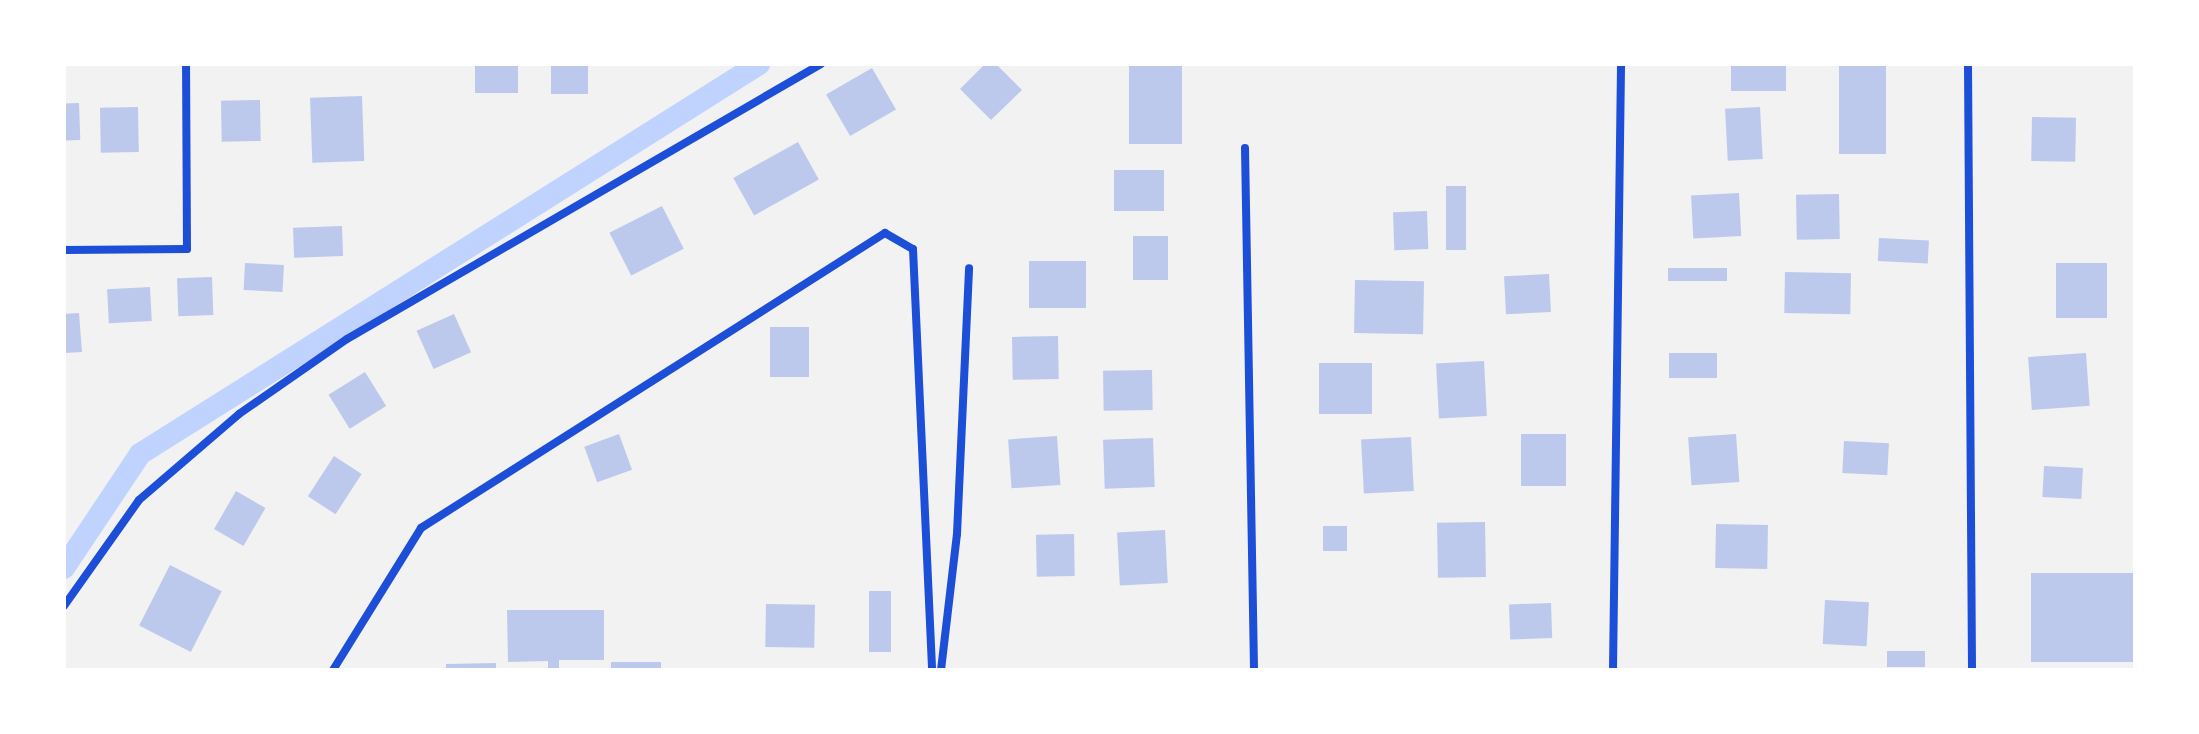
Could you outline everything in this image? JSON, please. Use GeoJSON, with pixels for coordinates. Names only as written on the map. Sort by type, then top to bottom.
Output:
{"type":"FeatureCollection","features":[{"type":"Feature","properties":{"kind":"street"},"geometry":{"type":"LineString","coordinates":[[64,250],[187,249],[186,64]]}},
{"type":"Feature","properties":{"kind":"street"},"geometry":{"type":"LineString","coordinates":[[64,606],[147,491],[239,414],[347,339],[821,64]]}},
{"type":"Feature","properties":{"kind":"street"},"geometry":{"type":"LineString","coordinates":[[1613,670],[1621,64]]}},
{"type":"Feature","properties":{"kind":"street"},"geometry":{"type":"LineString","coordinates":[[1968,64],[1972,670]]}},
{"type":"Feature","properties":{"kind":"street"},"geometry":{"type":"LineString","coordinates":[[1245,148],[1254,670]]}},
{"type":"Feature","properties":{"kind":"street"},"geometry":{"type":"LineString","coordinates":[[333,670],[421,528],[885,233],[913,249],[932,670]]}},
{"type":"Feature","properties":{"kind":"street"},"geometry":{"type":"LineString","coordinates":[[941,670],[957,534],[969,268]]}},
{"type":"Feature","properties":{"kind":"building"},"geometry":{"type":"Polygon","coordinates":[[[475,64],[518,64],[518,93],[475,93],[475,64]]]}},
{"type":"Feature","properties":{"kind":"building"},"geometry":{"type":"Polygon","coordinates":[[[551,64],[588,64],[588,94],[551,94],[551,64]]]}},
{"type":"Feature","properties":{"kind":"building"},"geometry":{"type":"Polygon","coordinates":[[[985,64],[996,64],[1022,90],[991,120],[960,89],[985,64]]]}},
{"type":"Feature","properties":{"kind":"building"},"geometry":{"type":"Polygon","coordinates":[[[1129,64],[1182,64],[1182,144],[1129,144],[1129,64]]]}},
{"type":"Feature","properties":{"kind":"building"},"geometry":{"type":"Polygon","coordinates":[[[1731,64],[1786,64],[1786,91],[1731,91],[1731,64]]]}},
{"type":"Feature","properties":{"kind":"building"},"geometry":{"type":"Polygon","coordinates":[[[1839,64],[1886,64],[1886,154],[1839,154],[1839,64]]]}},
{"type":"Feature","properties":{"kind":"building"},"geometry":{"type":"Polygon","coordinates":[[[872,68],[896,110],[850,136],[826,94],[872,68]]]}},
{"type":"Feature","properties":{"kind":"building"},"geometry":{"type":"Polygon","coordinates":[[[362,96],[364,161],[312,163],[310,98],[362,96]]]}},
{"type":"Feature","properties":{"kind":"building"},"geometry":{"type":"Polygon","coordinates":[[[260,100],[261,141],[222,142],[221,101],[260,100]]]}},
{"type":"Feature","properties":{"kind":"building"},"geometry":{"type":"Polygon","coordinates":[[[79,103],[80,140],[65,141],[64,104],[79,103]]]}},
{"type":"Feature","properties":{"kind":"building"},"geometry":{"type":"Polygon","coordinates":[[[138,107],[139,152],[101,153],[100,108],[138,107]]]}},
{"type":"Feature","properties":{"kind":"building"},"geometry":{"type":"Polygon","coordinates":[[[1760,107],[1763,159],[1728,161],[1725,109],[1760,107]]]}},
{"type":"Feature","properties":{"kind":"building"},"geometry":{"type":"Polygon","coordinates":[[[2032,117],[2076,118],[2075,162],[2031,161],[2032,117]]]}},
{"type":"Feature","properties":{"kind":"building"},"geometry":{"type":"Polygon","coordinates":[[[798,142],[819,180],[754,215],[733,178],[798,142]]]}},
{"type":"Feature","properties":{"kind":"building"},"geometry":{"type":"Polygon","coordinates":[[[1114,170],[1164,170],[1164,211],[1114,211],[1114,170]]]}},
{"type":"Feature","properties":{"kind":"building"},"geometry":{"type":"Polygon","coordinates":[[[1446,186],[1466,186],[1466,250],[1446,250],[1446,186]]]}},
{"type":"Feature","properties":{"kind":"building"},"geometry":{"type":"Polygon","coordinates":[[[1739,193],[1741,236],[1693,238],[1691,196],[1739,193]]]}},
{"type":"Feature","properties":{"kind":"building"},"geometry":{"type":"Polygon","coordinates":[[[1839,194],[1840,239],[1797,240],[1796,195],[1839,194]]]}},
{"type":"Feature","properties":{"kind":"building"},"geometry":{"type":"Polygon","coordinates":[[[662,206],[684,249],[631,276],[609,233],[662,206]]]}},
{"type":"Feature","properties":{"kind":"building"},"geometry":{"type":"Polygon","coordinates":[[[1427,211],[1428,249],[1394,250],[1393,212],[1427,211]]]}},
{"type":"Feature","properties":{"kind":"building"},"geometry":{"type":"Polygon","coordinates":[[[342,226],[343,256],[294,258],[293,228],[342,226]]]}},
{"type":"Feature","properties":{"kind":"building"},"geometry":{"type":"Polygon","coordinates":[[[1133,236],[1168,236],[1168,280],[1133,280],[1133,236]]]}},
{"type":"Feature","properties":{"kind":"building"},"geometry":{"type":"Polygon","coordinates":[[[1879,238],[1929,241],[1928,264],[1878,261],[1879,238]]]}},
{"type":"Feature","properties":{"kind":"building"},"geometry":{"type":"Polygon","coordinates":[[[1029,261],[1086,261],[1086,308],[1029,308],[1029,261]]]}},
{"type":"Feature","properties":{"kind":"building"},"geometry":{"type":"Polygon","coordinates":[[[245,263],[284,265],[283,292],[244,290],[245,263]]]}},
{"type":"Feature","properties":{"kind":"building"},"geometry":{"type":"Polygon","coordinates":[[[2056,263],[2107,263],[2107,318],[2056,318],[2056,263]]]}},
{"type":"Feature","properties":{"kind":"building"},"geometry":{"type":"Polygon","coordinates":[[[1668,268],[1727,268],[1727,281],[1668,281],[1668,268]]]}},
{"type":"Feature","properties":{"kind":"building"},"geometry":{"type":"Polygon","coordinates":[[[1785,272],[1851,273],[1850,314],[1784,313],[1785,272]]]}},
{"type":"Feature","properties":{"kind":"building"},"geometry":{"type":"Polygon","coordinates":[[[1549,274],[1551,312],[1506,314],[1504,276],[1549,274]]]}},
{"type":"Feature","properties":{"kind":"building"},"geometry":{"type":"Polygon","coordinates":[[[212,277],[213,315],[178,316],[177,278],[212,277]]]}},
{"type":"Feature","properties":{"kind":"building"},"geometry":{"type":"Polygon","coordinates":[[[1355,280],[1424,281],[1423,334],[1354,333],[1355,280]]]}},
{"type":"Feature","properties":{"kind":"building"},"geometry":{"type":"Polygon","coordinates":[[[150,287],[152,321],[109,323],[107,289],[150,287]]]}},
{"type":"Feature","properties":{"kind":"building"},"geometry":{"type":"Polygon","coordinates":[[[79,313],[82,352],[64,353],[64,314],[79,313]]]}},
{"type":"Feature","properties":{"kind":"building"},"geometry":{"type":"Polygon","coordinates":[[[454,314],[471,352],[434,369],[417,331],[454,314]]]}},
{"type":"Feature","properties":{"kind":"building"},"geometry":{"type":"Polygon","coordinates":[[[770,327],[809,327],[809,377],[770,377],[770,327]]]}},
{"type":"Feature","properties":{"kind":"building"},"geometry":{"type":"Polygon","coordinates":[[[1058,336],[1059,379],[1013,380],[1012,337],[1058,336]]]}},
{"type":"Feature","properties":{"kind":"building"},"geometry":{"type":"Polygon","coordinates":[[[1669,353],[1717,353],[1717,378],[1669,378],[1669,353]]]}},
{"type":"Feature","properties":{"kind":"building"},"geometry":{"type":"Polygon","coordinates":[[[2086,353],[2090,406],[2032,410],[2028,357],[2086,353]]]}},
{"type":"Feature","properties":{"kind":"building"},"geometry":{"type":"Polygon","coordinates":[[[1484,361],[1487,416],[1439,418],[1436,364],[1484,361]]]}},
{"type":"Feature","properties":{"kind":"building"},"geometry":{"type":"Polygon","coordinates":[[[1319,363],[1372,363],[1372,414],[1319,414],[1319,363]]]}},
{"type":"Feature","properties":{"kind":"building"},"geometry":{"type":"Polygon","coordinates":[[[1152,370],[1153,410],[1104,411],[1103,371],[1152,370]]]}},
{"type":"Feature","properties":{"kind":"building"},"geometry":{"type":"Polygon","coordinates":[[[365,372],[386,406],[350,429],[329,395],[365,372]]]}},
{"type":"Feature","properties":{"kind":"building"},"geometry":{"type":"Polygon","coordinates":[[[619,434],[632,470],[597,482],[584,447],[619,434]]]}},
{"type":"Feature","properties":{"kind":"building"},"geometry":{"type":"Polygon","coordinates":[[[1521,434],[1566,434],[1566,486],[1521,486],[1521,434]]]}},
{"type":"Feature","properties":{"kind":"building"},"geometry":{"type":"Polygon","coordinates":[[[1736,434],[1739,482],[1691,485],[1688,437],[1736,434]]]}},
{"type":"Feature","properties":{"kind":"building"},"geometry":{"type":"Polygon","coordinates":[[[1057,436],[1060,485],[1012,488],[1008,439],[1057,436]]]}},
{"type":"Feature","properties":{"kind":"building"},"geometry":{"type":"Polygon","coordinates":[[[1411,437],[1414,491],[1364,494],[1361,440],[1411,437]]]}},
{"type":"Feature","properties":{"kind":"building"},"geometry":{"type":"Polygon","coordinates":[[[1153,438],[1155,487],[1105,489],[1103,440],[1153,438]]]}},
{"type":"Feature","properties":{"kind":"building"},"geometry":{"type":"Polygon","coordinates":[[[1844,441],[1889,443],[1887,475],[1842,473],[1844,441]]]}},
{"type":"Feature","properties":{"kind":"building"},"geometry":{"type":"Polygon","coordinates":[[[334,456],[362,474],[336,514],[308,496],[334,456]]]}},
{"type":"Feature","properties":{"kind":"building"},"geometry":{"type":"Polygon","coordinates":[[[2044,466],[2083,468],[2081,499],[2042,497],[2044,466]]]}},
{"type":"Feature","properties":{"kind":"building"},"geometry":{"type":"Polygon","coordinates":[[[236,491],[265,508],[243,546],[214,529],[236,491]]]}},
{"type":"Feature","properties":{"kind":"building"},"geometry":{"type":"Polygon","coordinates":[[[1485,522],[1486,577],[1438,578],[1437,523],[1485,522]]]}},
{"type":"Feature","properties":{"kind":"building"},"geometry":{"type":"Polygon","coordinates":[[[1716,524],[1768,525],[1767,569],[1715,568],[1716,524]]]}},
{"type":"Feature","properties":{"kind":"building"},"geometry":{"type":"Polygon","coordinates":[[[1323,526],[1347,526],[1347,551],[1323,551],[1323,526]]]}},
{"type":"Feature","properties":{"kind":"building"},"geometry":{"type":"Polygon","coordinates":[[[1165,530],[1168,583],[1120,585],[1117,533],[1165,530]]]}},
{"type":"Feature","properties":{"kind":"building"},"geometry":{"type":"Polygon","coordinates":[[[1074,534],[1075,576],[1037,577],[1036,535],[1074,534]]]}},
{"type":"Feature","properties":{"kind":"building"},"geometry":{"type":"Polygon","coordinates":[[[170,565],[222,591],[191,652],[139,626],[170,565]]]}},
{"type":"Feature","properties":{"kind":"building"},"geometry":{"type":"Polygon","coordinates":[[[2031,573],[2135,573],[2135,662],[2031,662],[2031,573]]]}},
{"type":"Feature","properties":{"kind":"building"},"geometry":{"type":"Polygon","coordinates":[[[869,591],[891,591],[891,652],[869,652],[869,591]]]}},
{"type":"Feature","properties":{"kind":"building"},"geometry":{"type":"Polygon","coordinates":[[[1825,600],[1869,602],[1867,646],[1823,644],[1825,600]]]}},
{"type":"Feature","properties":{"kind":"building"},"geometry":{"type":"Polygon","coordinates":[[[1551,603],[1552,638],[1510,639],[1509,604],[1551,603]]]}},
{"type":"Feature","properties":{"kind":"building"},"geometry":{"type":"Polygon","coordinates":[[[766,604],[815,605],[814,648],[765,647],[766,604]]]}},
{"type":"Feature","properties":{"kind":"building"},"geometry":{"type":"Polygon","coordinates":[[[507,610],[604,610],[604,660],[559,660],[559,670],[548,670],[548,661],[508,662],[507,610]]]}},
{"type":"Feature","properties":{"kind":"building"},"geometry":{"type":"Polygon","coordinates":[[[1887,651],[1925,651],[1925,667],[1887,667],[1887,651]]]}},
{"type":"Feature","properties":{"kind":"building"},"geometry":{"type":"Polygon","coordinates":[[[611,662],[661,662],[661,670],[611,670],[611,662]]]}},
{"type":"Feature","properties":{"kind":"building"},"geometry":{"type":"Polygon","coordinates":[[[496,663],[496,670],[446,670],[446,664],[496,663]]]}},
{"type":"Feature","properties":{"kind":"waterway"},"geometry":{"type":"LineString","coordinates":[[64,568],[140,454],[759,64]]}}]}
